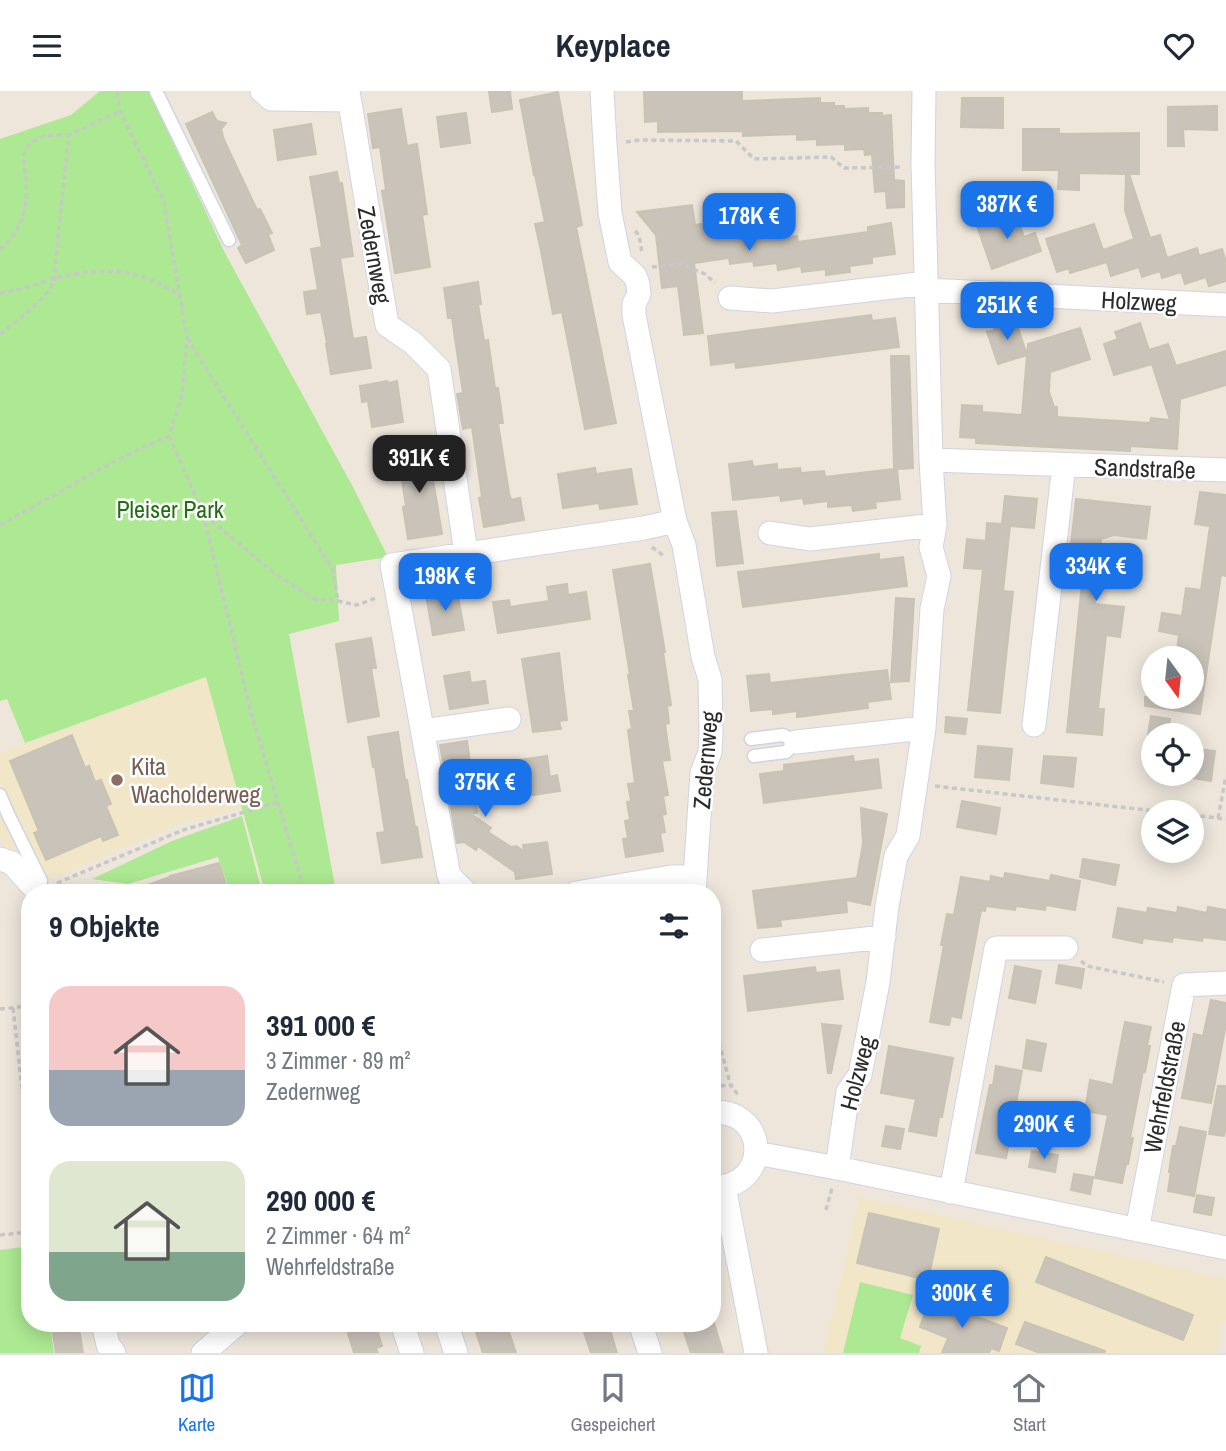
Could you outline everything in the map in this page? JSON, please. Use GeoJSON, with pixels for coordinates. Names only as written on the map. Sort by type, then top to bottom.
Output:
{"type":"FeatureCollection","features":[{"type":"Feature","properties":{"kind":"street","name":"Zedernweg"},"geometry":{"type":"LineString","coordinates":[[262,91],[271,99],[349,95],[387,325],[412,343],[439,369],[466,553]]}},
{"type":"Feature","properties":{"kind":"street","name":"Zedernweg"},"geometry":{"type":"LineString","coordinates":[[603,91],[610,212],[621,262],[638,284],[639,294],[634,304],[634,315],[675,521],[684,545],[709,679],[712,733],[710,752],[702,773],[694,884]]}},
{"type":"Feature","properties":{"kind":"street","name":"Holzweg"},"geometry":{"type":"LineString","coordinates":[[837,1168],[848,1092],[860,1075],[878,982],[896,856],[908,836],[923,728],[932,609],[939,576],[931,547],[935,524],[923,164],[924,91]]}},
{"type":"Feature","properties":{"kind":"street","name":"Holzweg"},"geometry":{"type":"LineString","coordinates":[[730,298],[772,301],[927,287],[1226,305]]}},
{"type":"Feature","properties":{"kind":"street","name":"Sandstraße"},"geometry":{"type":"LineString","coordinates":[[931,460],[1226,470]]}},
{"type":"Feature","properties":{"kind":"street","name":"Sandstraße"},"geometry":{"type":"LineString","coordinates":[[1034,725],[1065,465]]}},
{"type":"Feature","properties":{"kind":"street"},"geometry":{"type":"LineString","coordinates":[[457,884],[449,876],[392,565],[675,521]]}},
{"type":"Feature","properties":{"kind":"street"},"geometry":{"type":"LineString","coordinates":[[770,533],[810,539],[935,524]]}},
{"type":"Feature","properties":{"kind":"street"},"geometry":{"type":"LineString","coordinates":[[423,731],[509,719]]}},
{"type":"Feature","properties":{"kind":"street"},"geometry":{"type":"LineString","coordinates":[[796,741],[923,728]]}},
{"type":"Feature","properties":{"kind":"street"},"geometry":{"type":"LineString","coordinates":[[0,859],[12,863],[31,884]]}},
{"type":"Feature","properties":{"kind":"street","name":"Zedernweg"},"geometry":{"type":"LineString","coordinates":[[629,884],[671,877],[691,884]]}},
{"type":"Feature","properties":{"kind":"street"},"geometry":{"type":"LineString","coordinates":[[762,950],[884,937]]}},
{"type":"Feature","properties":{"kind":"street"},"geometry":{"type":"LineString","coordinates":[[951,1192],[996,948],[1066,948]]}},
{"type":"Feature","properties":{"kind":"street","name":"Wehrfeldstraße"},"geometry":{"type":"LineString","coordinates":[[1137,1230],[1184,985],[1226,983]]}},
{"type":"Feature","properties":{"kind":"street"},"geometry":{"type":"LineString","coordinates":[[721,1111],[742,1119],[751,1129],[756,1141],[752,1168],[735,1184],[721,1186]]}},
{"type":"Feature","properties":{"kind":"street"},"geometry":{"type":"LineString","coordinates":[[756,1153],[1226,1248]]}},
{"type":"Feature","properties":{"kind":"street"},"geometry":{"type":"LineString","coordinates":[[721,1200],[756,1353]]}},
{"type":"Feature","properties":{"kind":"street"},"geometry":{"type":"LineString","coordinates":[[105,1332],[108,1345],[114,1353]]}},
{"type":"Feature","properties":{"kind":"street"},"geometry":{"type":"LineString","coordinates":[[202,1353],[227,1332]]}},
{"type":"Feature","properties":{"kind":"street"},"geometry":{"type":"LineString","coordinates":[[405,1332],[412,1353]]}},
{"type":"Feature","properties":{"kind":"street"},"geometry":{"type":"LineString","coordinates":[[449,1332],[456,1353]]}},
{"type":"Feature","properties":{"kind":"street"},"geometry":{"type":"LineString","coordinates":[[643,1332],[650,1353]]}},
{"type":"Feature","properties":{"kind":"lane"},"geometry":{"type":"LineString","coordinates":[[156,91],[229,240]]}},
{"type":"Feature","properties":{"kind":"lane"},"geometry":{"type":"LineString","coordinates":[[751,739],[783,735],[796,741],[786,752],[754,756]]}},
{"type":"Feature","properties":{"kind":"lane"},"geometry":{"type":"LineString","coordinates":[[0,795],[40,884]]}},
{"type":"Feature","properties":{"kind":"path"},"geometry":{"type":"LineString","coordinates":[[117,91],[120,111],[164,202],[187,338],[182,396],[169,436],[203,513],[250,709],[302,884]]}},
{"type":"Feature","properties":{"kind":"path"},"geometry":{"type":"LineString","coordinates":[[0,250],[21,225],[26,205],[24,153],[34,140],[54,134],[69,135],[120,111]]}},
{"type":"Feature","properties":{"kind":"path"},"geometry":{"type":"LineString","coordinates":[[0,334],[50,290],[56,278],[55,264],[69,135]]}},
{"type":"Feature","properties":{"kind":"path"},"geometry":{"type":"LineString","coordinates":[[605,144],[640,140],[736,141],[754,159],[831,157],[844,168],[923,164]]}},
{"type":"Feature","properties":{"kind":"path"},"geometry":{"type":"LineString","coordinates":[[625,268],[681,264],[705,274],[730,298]]}},
{"type":"Feature","properties":{"kind":"path"},"geometry":{"type":"LineString","coordinates":[[0,293],[86,271],[110,270],[133,273],[161,283],[179,295]]}},
{"type":"Feature","properties":{"kind":"path"},"geometry":{"type":"LineString","coordinates":[[187,338],[333,570],[338,601]]}},
{"type":"Feature","properties":{"kind":"path"},"geometry":{"type":"LineString","coordinates":[[0,525],[169,436]]}},
{"type":"Feature","properties":{"kind":"path"},"geometry":{"type":"LineString","coordinates":[[203,513],[274,573],[314,599],[356,605],[397,590]]}},
{"type":"Feature","properties":{"kind":"path"},"geometry":{"type":"LineString","coordinates":[[1218,818],[1226,776]]}},
{"type":"Feature","properties":{"kind":"path"},"geometry":{"type":"LineString","coordinates":[[916,784],[1141,809]]}},
{"type":"Feature","properties":{"kind":"path"},"geometry":{"type":"LineString","coordinates":[[57,884],[183,830],[279,802]]}},
{"type":"Feature","properties":{"kind":"path"},"geometry":{"type":"LineString","coordinates":[[1204,816],[1226,819]]}},
{"type":"Feature","properties":{"kind":"path"},"geometry":{"type":"LineString","coordinates":[[1066,948],[1087,966],[1184,985]]}},
{"type":"Feature","properties":{"kind":"path"},"geometry":{"type":"LineString","coordinates":[[0,1009],[21,1007]]}},
{"type":"Feature","properties":{"kind":"path"},"geometry":{"type":"LineString","coordinates":[[13,1008],[21,1080]]}},
{"type":"Feature","properties":{"kind":"path"},"geometry":{"type":"LineString","coordinates":[[721,1049],[731,1085],[721,1103]]}},
{"type":"Feature","properties":{"kind":"path"},"geometry":{"type":"LineString","coordinates":[[0,1235],[21,1233]]}},
{"type":"Feature","properties":{"kind":"shaded area","name":"Kita Wacholderweg"},"geometry":{"type":"Polygon","coordinates":[[[206,677],[243,808],[182,823],[44,882],[32,865],[3,844],[0,837],[0,753],[206,677]]]}},
{"type":"Feature","properties":{"kind":"shaded area"},"geometry":{"type":"Polygon","coordinates":[[[859,1197],[1226,1279],[1226,1319],[1219,1327],[1218,1353],[824,1353],[859,1197]]]}},
{"type":"Feature","properties":{"kind":"green space","name":"Pleiser Park"},"geometry":{"type":"Polygon","coordinates":[[[100,91],[149,91],[225,253],[354,489],[388,557],[336,565],[339,621],[289,634],[335,884],[263,884],[206,677],[25,743],[7,699],[0,701],[0,139],[71,115],[100,91]]]}},
{"type":"Feature","properties":{"kind":"green space"},"geometry":{"type":"Polygon","coordinates":[[[242,816],[260,884],[227,884],[218,857],[128,884],[92,879],[172,841],[242,816]]]}},
{"type":"Feature","properties":{"kind":"green space"},"geometry":{"type":"Polygon","coordinates":[[[21,1247],[21,1332],[51,1332],[54,1353],[0,1353],[0,1250],[21,1247]]]}},
{"type":"Feature","properties":{"kind":"green space"},"geometry":{"type":"Polygon","coordinates":[[[860,1282],[913,1295],[900,1338],[921,1346],[919,1353],[843,1353],[860,1282]]]}},
{"type":"Feature","properties":{"kind":"building"},"geometry":{"type":"Polygon","coordinates":[[[489,91],[510,91],[512,109],[492,112],[489,91]]]}},
{"type":"Feature","properties":{"kind":"building"},"geometry":{"type":"Polygon","coordinates":[[[644,91],[742,92],[742,101],[820,98],[820,103],[834,103],[834,106],[844,106],[844,109],[868,108],[868,113],[891,115],[894,180],[904,181],[904,207],[887,208],[886,191],[875,192],[872,154],[865,155],[864,149],[845,150],[845,144],[817,145],[817,139],[797,140],[797,134],[743,136],[743,131],[658,132],[658,121],[645,122],[644,91]]]}},
{"type":"Feature","properties":{"kind":"building"},"geometry":{"type":"Polygon","coordinates":[[[558,92],[582,225],[576,227],[616,423],[585,429],[562,312],[553,314],[535,224],[545,222],[520,100],[558,92]]]}},
{"type":"Feature","properties":{"kind":"building"},"geometry":{"type":"Polygon","coordinates":[[[962,98],[1003,98],[1003,128],[961,127],[962,98]]]}},
{"type":"Feature","properties":{"kind":"building"},"geometry":{"type":"Polygon","coordinates":[[[1217,106],[1217,130],[1183,129],[1184,146],[1168,146],[1168,107],[1217,106]]]}},
{"type":"Feature","properties":{"kind":"building"},"geometry":{"type":"Polygon","coordinates":[[[401,109],[407,146],[417,144],[427,214],[422,215],[430,267],[395,273],[382,191],[386,190],[380,147],[373,148],[368,114],[401,109]]]}},
{"type":"Feature","properties":{"kind":"building"},"geometry":{"type":"Polygon","coordinates":[[[212,112],[217,121],[226,123],[221,129],[224,140],[257,210],[260,209],[272,233],[268,234],[274,250],[246,263],[238,248],[242,245],[186,124],[212,112]]]}},
{"type":"Feature","properties":{"kind":"building"},"geometry":{"type":"Polygon","coordinates":[[[466,113],[470,143],[441,147],[437,117],[466,113]]]}},
{"type":"Feature","properties":{"kind":"building"},"geometry":{"type":"Polygon","coordinates":[[[311,124],[316,154],[278,160],[274,130],[311,124]]]}},
{"type":"Feature","properties":{"kind":"building"},"geometry":{"type":"Polygon","coordinates":[[[1023,129],[1059,129],[1059,134],[1139,133],[1139,174],[1129,174],[1150,238],[1160,235],[1167,258],[1197,248],[1199,256],[1222,249],[1226,262],[1226,281],[1209,286],[1206,277],[1185,284],[1181,272],[1162,278],[1160,271],[1142,277],[1139,267],[1111,276],[1107,262],[1070,273],[1069,268],[1057,272],[1046,239],[1094,224],[1103,250],[1134,239],[1125,210],[1126,174],[1079,173],[1079,190],[1058,189],[1059,170],[1023,170],[1023,129]]]}},
{"type":"Feature","properties":{"kind":"building"},"geometry":{"type":"Polygon","coordinates":[[[337,172],[339,183],[342,183],[353,256],[340,258],[353,339],[366,337],[371,368],[331,374],[321,312],[307,314],[304,292],[318,290],[311,249],[322,247],[310,177],[337,172]]]}},
{"type":"Feature","properties":{"kind":"building"},"geometry":{"type":"Polygon","coordinates":[[[692,205],[695,225],[701,224],[702,230],[725,227],[726,233],[749,230],[750,236],[774,233],[774,239],[797,236],[798,242],[868,232],[868,227],[891,223],[895,254],[872,257],[872,263],[849,266],[850,272],[826,275],[826,269],[802,272],[801,266],[778,270],[777,263],[754,266],[753,261],[730,264],[729,258],[694,263],[703,333],[684,335],[678,286],[662,288],[656,235],[637,212],[692,205]]]}},
{"type":"Feature","properties":{"kind":"building"},"geometry":{"type":"Polygon","coordinates":[[[1016,213],[1024,237],[1035,233],[1041,251],[992,269],[977,226],[1016,213]]]}},
{"type":"Feature","properties":{"kind":"building"},"geometry":{"type":"Polygon","coordinates":[[[478,282],[481,304],[478,304],[484,341],[488,340],[495,388],[498,388],[503,423],[498,423],[509,493],[511,500],[520,498],[524,520],[484,527],[472,427],[463,429],[457,394],[463,393],[452,318],[448,318],[444,288],[478,282]]]}},
{"type":"Feature","properties":{"kind":"building"},"geometry":{"type":"Polygon","coordinates":[[[871,315],[872,321],[895,318],[899,347],[736,368],[735,362],[711,365],[708,336],[871,315]]]}},
{"type":"Feature","properties":{"kind":"building"},"geometry":{"type":"Polygon","coordinates":[[[1015,319],[1027,355],[998,364],[987,332],[995,330],[993,326],[1015,319]]]}},
{"type":"Feature","properties":{"kind":"building"},"geometry":{"type":"Polygon","coordinates":[[[1140,323],[1149,350],[1168,344],[1176,366],[1226,351],[1226,385],[1180,399],[1177,449],[1130,446],[1130,451],[1028,446],[976,443],[976,438],[960,437],[962,405],[982,406],[982,412],[1022,415],[1028,344],[1080,328],[1090,359],[1050,372],[1049,392],[1054,407],[1057,407],[1057,417],[1150,423],[1151,418],[1170,420],[1152,364],[1114,375],[1104,344],[1118,339],[1115,332],[1140,323]]]}},
{"type":"Feature","properties":{"kind":"building"},"geometry":{"type":"Polygon","coordinates":[[[891,356],[909,356],[913,468],[897,469],[900,499],[875,502],[876,508],[853,511],[852,505],[828,507],[828,501],[804,504],[803,498],[781,501],[780,495],[733,500],[729,464],[752,461],[753,467],[777,464],[777,470],[800,468],[801,473],[824,471],[825,477],[894,469],[891,356]]]}},
{"type":"Feature","properties":{"kind":"building"},"geometry":{"type":"Polygon","coordinates":[[[397,381],[403,422],[372,427],[368,401],[362,402],[360,386],[397,381]]]}},
{"type":"Feature","properties":{"kind":"building"},"geometry":{"type":"Polygon","coordinates":[[[428,449],[442,534],[408,539],[398,454],[428,449]]]}},
{"type":"Feature","properties":{"kind":"building"},"geometry":{"type":"Polygon","coordinates":[[[595,468],[596,474],[631,469],[637,504],[600,509],[599,503],[563,508],[558,474],[595,468]]]}},
{"type":"Feature","properties":{"kind":"building"},"geometry":{"type":"Polygon","coordinates":[[[1200,492],[1226,495],[1226,576],[1221,575],[1204,688],[1204,646],[1178,646],[1179,635],[1159,631],[1162,613],[1182,616],[1186,588],[1201,590],[1210,526],[1195,524],[1200,492]]]}},
{"type":"Feature","properties":{"kind":"building"},"geometry":{"type":"Polygon","coordinates":[[[1005,496],[1037,499],[1034,528],[1010,526],[1003,591],[1013,592],[1000,713],[968,710],[983,569],[964,568],[967,539],[986,541],[987,523],[1002,524],[1005,496]]]}},
{"type":"Feature","properties":{"kind":"building"},"geometry":{"type":"Polygon","coordinates":[[[1076,499],[1150,507],[1146,539],[1114,535],[1101,539],[1095,604],[1124,607],[1120,637],[1106,635],[1098,709],[1104,709],[1102,735],[1067,732],[1082,583],[1070,582],[1072,562],[1069,562],[1076,499]]]}},
{"type":"Feature","properties":{"kind":"building"},"geometry":{"type":"Polygon","coordinates":[[[736,511],[743,563],[717,566],[712,513],[736,511]]]}},
{"type":"Feature","properties":{"kind":"building"},"geometry":{"type":"Polygon","coordinates":[[[879,554],[879,560],[903,557],[907,586],[743,607],[738,572],[879,554]]]}},
{"type":"Feature","properties":{"kind":"building"},"geometry":{"type":"Polygon","coordinates":[[[650,564],[671,705],[667,706],[669,723],[665,724],[670,760],[662,761],[668,795],[663,796],[665,832],[660,833],[663,851],[626,857],[623,839],[628,838],[625,821],[630,820],[628,784],[635,783],[628,730],[632,729],[629,711],[634,711],[613,570],[650,564]]]}},
{"type":"Feature","properties":{"kind":"building"},"geometry":{"type":"Polygon","coordinates":[[[567,584],[568,595],[586,592],[590,619],[498,633],[493,602],[509,600],[510,607],[549,601],[547,587],[567,584]]]}},
{"type":"Feature","properties":{"kind":"building"},"geometry":{"type":"Polygon","coordinates":[[[457,590],[464,630],[433,635],[426,595],[457,590]]]}},
{"type":"Feature","properties":{"kind":"building"},"geometry":{"type":"Polygon","coordinates":[[[896,598],[914,599],[912,634],[909,681],[891,682],[896,598]]]}},
{"type":"Feature","properties":{"kind":"building"},"geometry":{"type":"Polygon","coordinates":[[[371,638],[376,668],[371,668],[379,716],[348,722],[336,644],[371,638]]]}},
{"type":"Feature","properties":{"kind":"building"},"geometry":{"type":"Polygon","coordinates":[[[559,653],[567,720],[559,721],[561,729],[533,732],[522,659],[559,653]]]}},
{"type":"Feature","properties":{"kind":"building"},"geometry":{"type":"Polygon","coordinates":[[[887,670],[891,699],[867,702],[868,708],[797,717],[797,711],[773,714],[773,709],[751,711],[747,676],[769,674],[770,683],[887,670]]]}},
{"type":"Feature","properties":{"kind":"building"},"geometry":{"type":"Polygon","coordinates":[[[469,672],[471,683],[485,681],[488,703],[450,709],[444,676],[469,672]]]}},
{"type":"Feature","properties":{"kind":"building"},"geometry":{"type":"Polygon","coordinates":[[[1166,709],[1201,709],[1200,714],[1166,709]]]}},
{"type":"Feature","properties":{"kind":"building"},"geometry":{"type":"Polygon","coordinates":[[[1151,716],[1170,719],[1170,723],[1150,723],[1151,716]]]}},
{"type":"Feature","properties":{"kind":"building"},"geometry":{"type":"Polygon","coordinates":[[[946,717],[967,719],[965,734],[945,732],[946,717]]]}},
{"type":"Feature","properties":{"kind":"building"},"geometry":{"type":"Polygon","coordinates":[[[398,732],[405,780],[422,857],[382,863],[377,833],[385,832],[368,737],[398,732]]]}},
{"type":"Feature","properties":{"kind":"building"},"geometry":{"type":"Polygon","coordinates":[[[72,735],[85,768],[89,766],[95,782],[101,780],[111,804],[106,806],[118,835],[103,841],[101,836],[46,860],[34,833],[39,831],[10,761],[72,735]]]}},
{"type":"Feature","properties":{"kind":"building"},"geometry":{"type":"Polygon","coordinates":[[[467,741],[477,813],[471,814],[491,828],[488,832],[511,847],[516,846],[524,851],[523,845],[547,842],[552,874],[516,879],[515,872],[478,846],[476,850],[464,842],[457,843],[440,745],[467,741]]]}},
{"type":"Feature","properties":{"kind":"building"},"geometry":{"type":"Polygon","coordinates":[[[978,746],[1012,749],[1009,780],[975,777],[978,746]]]}},
{"type":"Feature","properties":{"kind":"building"},"geometry":{"type":"Polygon","coordinates":[[[1204,750],[1215,751],[1211,781],[1204,780],[1204,750]]]}},
{"type":"Feature","properties":{"kind":"building"},"geometry":{"type":"Polygon","coordinates":[[[547,756],[550,777],[557,775],[560,791],[526,796],[520,760],[547,756]]]}},
{"type":"Feature","properties":{"kind":"building"},"geometry":{"type":"Polygon","coordinates":[[[853,756],[854,762],[878,759],[881,788],[764,803],[760,774],[784,771],[784,765],[853,756]]]}},
{"type":"Feature","properties":{"kind":"building"},"geometry":{"type":"Polygon","coordinates":[[[1044,756],[1076,758],[1073,787],[1041,783],[1044,756]]]}},
{"type":"Feature","properties":{"kind":"building"},"geometry":{"type":"Polygon","coordinates":[[[962,801],[1000,808],[996,834],[957,827],[962,801]]]}},
{"type":"Feature","properties":{"kind":"building"},"geometry":{"type":"Polygon","coordinates":[[[861,808],[887,814],[870,905],[846,900],[847,912],[780,920],[781,926],[758,928],[753,891],[857,878],[863,844],[861,808]]]}},
{"type":"Feature","properties":{"kind":"building"},"geometry":{"type":"Polygon","coordinates":[[[1083,859],[1119,865],[1115,885],[1080,877],[1083,859]]]}},
{"type":"Feature","properties":{"kind":"building"},"geometry":{"type":"Polygon","coordinates":[[[219,863],[226,884],[151,884],[219,863]]]}},
{"type":"Feature","properties":{"kind":"building"},"geometry":{"type":"Polygon","coordinates":[[[1005,873],[1050,881],[1051,875],[1080,881],[1075,910],[1046,905],[1045,910],[986,906],[985,911],[981,910],[961,1018],[951,1016],[949,1025],[930,1022],[947,914],[954,915],[961,877],[990,882],[991,876],[1004,879],[1005,873]]]}},
{"type":"Feature","properties":{"kind":"building"},"geometry":{"type":"Polygon","coordinates":[[[1178,907],[1207,913],[1208,907],[1226,910],[1226,940],[1203,937],[1202,941],[1173,937],[1172,942],[1143,938],[1142,943],[1113,937],[1118,908],[1147,913],[1148,908],[1177,913],[1178,907]]]}},
{"type":"Feature","properties":{"kind":"building"},"geometry":{"type":"Polygon","coordinates":[[[1059,965],[1084,969],[1081,988],[1056,983],[1059,965]]]}},
{"type":"Feature","properties":{"kind":"building"},"geometry":{"type":"Polygon","coordinates":[[[1015,966],[1041,971],[1035,1003],[1009,998],[1015,966]]]}},
{"type":"Feature","properties":{"kind":"building"},"geometry":{"type":"Polygon","coordinates":[[[815,967],[816,973],[839,970],[843,999],[748,1011],[744,976],[815,967]]]}},
{"type":"Feature","properties":{"kind":"building"},"geometry":{"type":"Polygon","coordinates":[[[1211,1000],[1226,1003],[1226,1024],[1211,1103],[1182,1098],[1194,1034],[1203,1036],[1211,1000]]]}},
{"type":"Feature","properties":{"kind":"building"},"geometry":{"type":"Polygon","coordinates":[[[1125,1022],[1151,1027],[1147,1046],[1150,1046],[1130,1138],[1133,1138],[1122,1183],[1095,1178],[1108,1115],[1085,1111],[1090,1080],[1113,1085],[1125,1022]]]}},
{"type":"Feature","properties":{"kind":"building"},"geometry":{"type":"Polygon","coordinates":[[[822,1024],[841,1026],[831,1073],[828,1073],[822,1024]]]}},
{"type":"Feature","properties":{"kind":"building"},"geometry":{"type":"Polygon","coordinates":[[[1027,1040],[1046,1044],[1041,1071],[1023,1068],[1027,1040]]]}},
{"type":"Feature","properties":{"kind":"building"},"geometry":{"type":"Polygon","coordinates":[[[889,1046],[953,1058],[936,1136],[909,1131],[916,1099],[881,1093],[889,1046]]]}},
{"type":"Feature","properties":{"kind":"building"},"geometry":{"type":"Polygon","coordinates":[[[996,1066],[1022,1071],[1006,1158],[976,1153],[996,1066]]]}},
{"type":"Feature","properties":{"kind":"building"},"geometry":{"type":"Polygon","coordinates":[[[1218,1086],[1226,1086],[1224,1136],[1209,1134],[1218,1086]]]}},
{"type":"Feature","properties":{"kind":"building"},"geometry":{"type":"Polygon","coordinates":[[[886,1126],[904,1129],[900,1149],[882,1146],[886,1126]]]}},
{"type":"Feature","properties":{"kind":"building"},"geometry":{"type":"Polygon","coordinates":[[[1180,1127],[1206,1132],[1194,1196],[1168,1191],[1173,1146],[1176,1146],[1180,1127]]]}},
{"type":"Feature","properties":{"kind":"building"},"geometry":{"type":"Polygon","coordinates":[[[1032,1151],[1058,1155],[1055,1172],[1029,1167],[1032,1151]]]}},
{"type":"Feature","properties":{"kind":"building"},"geometry":{"type":"Polygon","coordinates":[[[1074,1174],[1093,1177],[1090,1194],[1071,1190],[1074,1174]]]}},
{"type":"Feature","properties":{"kind":"building"},"geometry":{"type":"Polygon","coordinates":[[[1197,1195],[1214,1198],[1211,1215],[1194,1212],[1197,1195]]]}},
{"type":"Feature","properties":{"kind":"building"},"geometry":{"type":"Polygon","coordinates":[[[869,1213],[939,1229],[928,1280],[857,1263],[869,1213]]]}},
{"type":"Feature","properties":{"kind":"building"},"geometry":{"type":"Polygon","coordinates":[[[1046,1257],[1193,1315],[1183,1340],[1036,1282],[1046,1257]]]}},
{"type":"Feature","properties":{"kind":"building"},"geometry":{"type":"Polygon","coordinates":[[[930,1299],[1007,1328],[999,1351],[991,1348],[989,1353],[942,1353],[948,1338],[920,1327],[930,1299]]]}},
{"type":"Feature","properties":{"kind":"building"},"geometry":{"type":"Polygon","coordinates":[[[1025,1322],[1105,1351],[1040,1353],[1016,1344],[1025,1322]]]}},
{"type":"Feature","properties":{"kind":"building"},"geometry":{"type":"Polygon","coordinates":[[[80,1332],[83,1353],[56,1353],[53,1333],[80,1332]]]}},
{"type":"Feature","properties":{"kind":"building"},"geometry":{"type":"Polygon","coordinates":[[[348,1332],[378,1332],[382,1346],[376,1348],[378,1353],[354,1353],[348,1332]]]}},
{"type":"Feature","properties":{"kind":"building"},"geometry":{"type":"Polygon","coordinates":[[[476,1332],[509,1332],[516,1353],[483,1353],[476,1332]]]}},
{"type":"Feature","properties":{"kind":"building"},"geometry":{"type":"Polygon","coordinates":[[[584,1332],[611,1332],[617,1353],[591,1353],[584,1332]]]}},
{"type":"Feature","properties":{"kind":"building"},"geometry":{"type":"Polygon","coordinates":[[[684,1332],[717,1332],[723,1353],[691,1353],[684,1332]]]}},
{"type":"Feature","properties":{"kind":"place","name":"Kita Wacholderweg"},"geometry":{"type":"Point","coordinates":[117,780]}}]}
